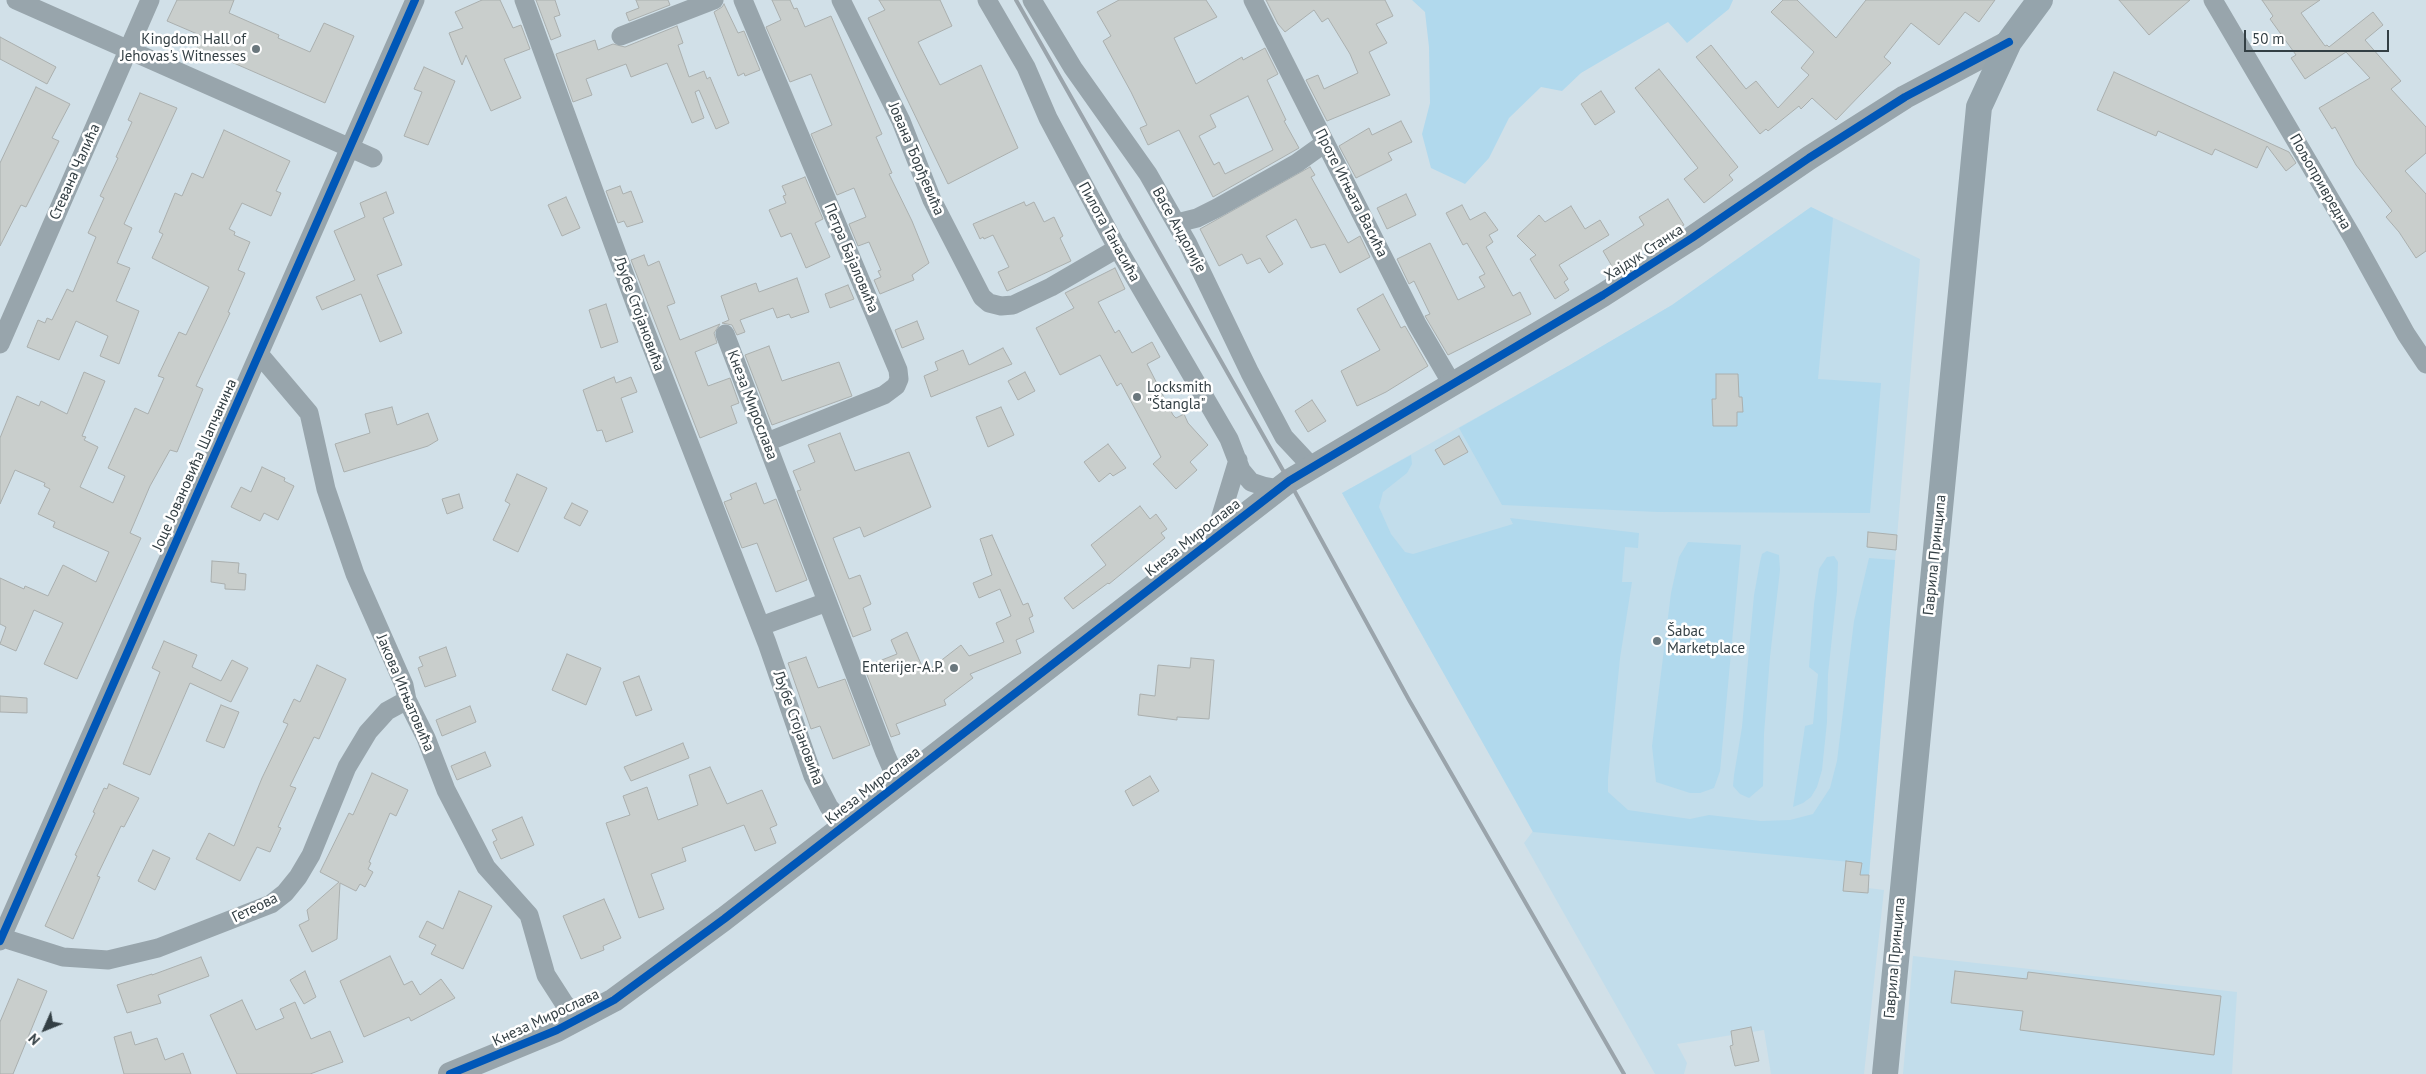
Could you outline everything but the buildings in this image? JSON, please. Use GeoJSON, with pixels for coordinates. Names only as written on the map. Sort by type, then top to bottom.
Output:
{"type":"FeatureCollection","features":[{"type":"Feature","properties":{"kind":"main road","name":"Хајдук Станка"},"geometry":{"type":"LineString","coordinates":[[2009,42],[2040,0]]}},
{"type":"Feature","properties":{"kind":"main road","name":"Гаврила Принципа"},"geometry":{"type":"LineString","coordinates":[[1885,1074],[1979,107],[2009,42]]}},
{"type":"Feature","properties":{"kind":"street"},"geometry":{"type":"LineString","coordinates":[[16,0],[373,158]]}},
{"type":"Feature","properties":{"kind":"street","name":"Стевана Чалића"},"geometry":{"type":"LineString","coordinates":[[0,344],[150,0]]}},
{"type":"Feature","properties":{"kind":"street","name":"Јоце Јовановића Шапчанина"},"geometry":{"type":"LineString","coordinates":[[0,939],[415,0]]}},
{"type":"Feature","properties":{"kind":"street","name":"Љубе Стојановића"},"geometry":{"type":"LineString","coordinates":[[524,0],[638,314],[761,626],[813,776],[829,807],[845,825]]}},
{"type":"Feature","properties":{"kind":"street"},"geometry":{"type":"LineString","coordinates":[[621,36],[714,0]]}},
{"type":"Feature","properties":{"kind":"street","name":"Петра Бајаловића"},"geometry":{"type":"LineString","coordinates":[[743,0],[898,370],[899,379],[896,386],[884,395],[767,442]]}},
{"type":"Feature","properties":{"kind":"street","name":"Јована Ђорђевића"},"geometry":{"type":"LineString","coordinates":[[841,0],[901,121],[932,200],[974,285],[982,297],[989,303],[1001,306],[1013,305],[1052,287],[1118,248]]}},
{"type":"Feature","properties":{"kind":"street","name":"Пилота Танасића"},"geometry":{"type":"LineString","coordinates":[[988,0],[1026,67],[1052,126],[1118,248],[1225,431],[1241,470],[1251,482],[1263,486],[1284,485]]}},
{"type":"Feature","properties":{"kind":"street","name":"Васе Андолије"},"geometry":{"type":"LineString","coordinates":[[1032,0],[1073,68],[1148,174],[1177,222],[1250,373],[1284,437],[1312,467]]}},
{"type":"Feature","properties":{"kind":"street","name":"Проте Игњата Васића"},"geometry":{"type":"LineString","coordinates":[[1253,0],[1416,324],[1452,384]]}},
{"type":"Feature","properties":{"kind":"street","name":"Пољопривредна"},"geometry":{"type":"LineString","coordinates":[[2213,0],[2353,238],[2406,334],[2426,364]]}},
{"type":"Feature","properties":{"kind":"street","name":"Хајдук Станка"},"geometry":{"type":"LineString","coordinates":[[1284,485],[1603,295],[1809,158],[1906,97],[2009,42]]}},
{"type":"Feature","properties":{"kind":"street"},"geometry":{"type":"LineString","coordinates":[[1177,222],[1196,218],[1217,208],[1297,163],[1325,143]]}},
{"type":"Feature","properties":{"kind":"street","name":"Кнеза Мирослава"},"geometry":{"type":"LineString","coordinates":[[725,334],[898,783]]}},
{"type":"Feature","properties":{"kind":"street","name":"Јакова Игњатовића"},"geometry":{"type":"LineString","coordinates":[[259,354],[309,413],[317,455],[342,537],[366,602],[404,685],[408,700],[461,821],[486,867],[529,915],[546,975],[564,1003],[579,1019]]}},
{"type":"Feature","properties":{"kind":"street"},"geometry":{"type":"LineString","coordinates":[[1214,539],[1238,460]]}},
{"type":"Feature","properties":{"kind":"street","name":"Кнеза Мирослава"},"geometry":{"type":"LineString","coordinates":[[450,1074],[498,1056],[579,1019],[614,1000],[724,919],[1284,485]]}},
{"type":"Feature","properties":{"kind":"street"},"geometry":{"type":"LineString","coordinates":[[761,626],[827,602]]}},
{"type":"Feature","properties":{"kind":"street","name":"Гетеова"},"geometry":{"type":"LineString","coordinates":[[0,939],[63,957],[108,960],[158,948],[271,904],[285,893],[298,877],[311,854],[347,767],[368,732],[387,712],[408,700]]}},
{"type":"Feature","properties":{"kind":"shaded area"},"geometry":{"type":"Polygon","coordinates":[[[1412,0],[1733,0],[1729,9],[1687,43],[1668,22],[1581,73],[1562,91],[1541,87],[1509,118],[1489,158],[1465,184],[1431,168],[1422,134],[1430,103],[1429,47],[1425,12],[1412,0]]]}},
{"type":"Feature","properties":{"kind":"shaded area","name":"Šabac Marketplace"},"geometry":{"type":"Polygon","coordinates":[[[1811,207],[1920,259],[1868,888],[1884,890],[1864,1074],[1771,1074],[1764,1030],[1752,1032],[1751,1027],[1732,1035],[1677,1044],[1687,1063],[1684,1074],[1655,1074],[1524,843],[1533,831],[1342,493],[1570,365],[1672,305],[1811,207]]]}},
{"type":"Feature","properties":{"kind":"shaded area"},"geometry":{"type":"Polygon","coordinates":[[[1811,207],[1833,218],[1818,379],[1881,383],[1870,513],[1658,512],[1502,505],[1459,428],[1672,305],[1811,207]]]}},
{"type":"Feature","properties":{"kind":"shaded area"},"geometry":{"type":"Polygon","coordinates":[[[1411,455],[1412,464],[1407,473],[1383,492],[1379,507],[1391,534],[1405,552],[1413,554],[1513,524],[1510,518],[1639,533],[1638,548],[1625,547],[1622,582],[1632,582],[1620,658],[1608,779],[1608,792],[1628,810],[1690,819],[1709,815],[1761,821],[1790,820],[1813,814],[1830,788],[1837,761],[1854,621],[1869,558],[1895,560],[1869,875],[1860,875],[1861,863],[1533,832],[1342,493],[1411,455]]]}},
{"type":"Feature","properties":{"kind":"shaded area"},"geometry":{"type":"Polygon","coordinates":[[[1688,542],[1741,545],[1720,771],[1714,788],[1700,793],[1690,793],[1656,782],[1652,746],[1671,593],[1679,557],[1688,542]]]}},
{"type":"Feature","properties":{"kind":"shaded area"},"geometry":{"type":"Polygon","coordinates":[[[1767,551],[1779,555],[1780,570],[1770,657],[1764,734],[1763,786],[1749,798],[1740,794],[1733,786],[1742,727],[1754,595],[1762,554],[1767,551]]]}},
{"type":"Feature","properties":{"kind":"shaded area"},"geometry":{"type":"Polygon","coordinates":[[[1834,556],[1838,562],[1837,591],[1828,674],[1827,722],[1822,770],[1817,787],[1811,797],[1793,807],[1805,726],[1813,724],[1818,674],[1809,667],[1819,569],[1827,557],[1834,556]]]}},
{"type":"Feature","properties":{"kind":"shaded area"},"geometry":{"type":"Polygon","coordinates":[[[1913,956],[2237,992],[2232,1074],[1903,1074],[1913,956]]]}},
{"type":"Feature","properties":{"kind":"railway"},"geometry":{"type":"LineString","coordinates":[[1016,0],[1289,481],[1409,700],[1624,1074]]}},
{"type":"Feature","properties":{"kind":"cycle path"},"geometry":{"type":"LineString","coordinates":[[0,941],[415,0]]}},
{"type":"Feature","properties":{"kind":"cycle path"},"geometry":{"type":"LineString","coordinates":[[450,1074],[557,1030],[614,1000],[724,919],[1289,481],[1603,295],[1692,238],[1809,158],[1905,97],[2009,42]]}},
{"type":"Feature","properties":{"kind":"place","name":"Kingdom Hall of Jehovas's Witnesses"},"geometry":{"type":"Point","coordinates":[256,49]}},
{"type":"Feature","properties":{"kind":"place","name":"Locksmith \"Štangla\""},"geometry":{"type":"Point","coordinates":[1137,397]}},
{"type":"Feature","properties":{"kind":"place","name":"Šabac Marketplace"},"geometry":{"type":"Point","coordinates":[1657,641]}},
{"type":"Feature","properties":{"kind":"place","name":"Enterijer-A.P."},"geometry":{"type":"Point","coordinates":[954,668]}}]}
